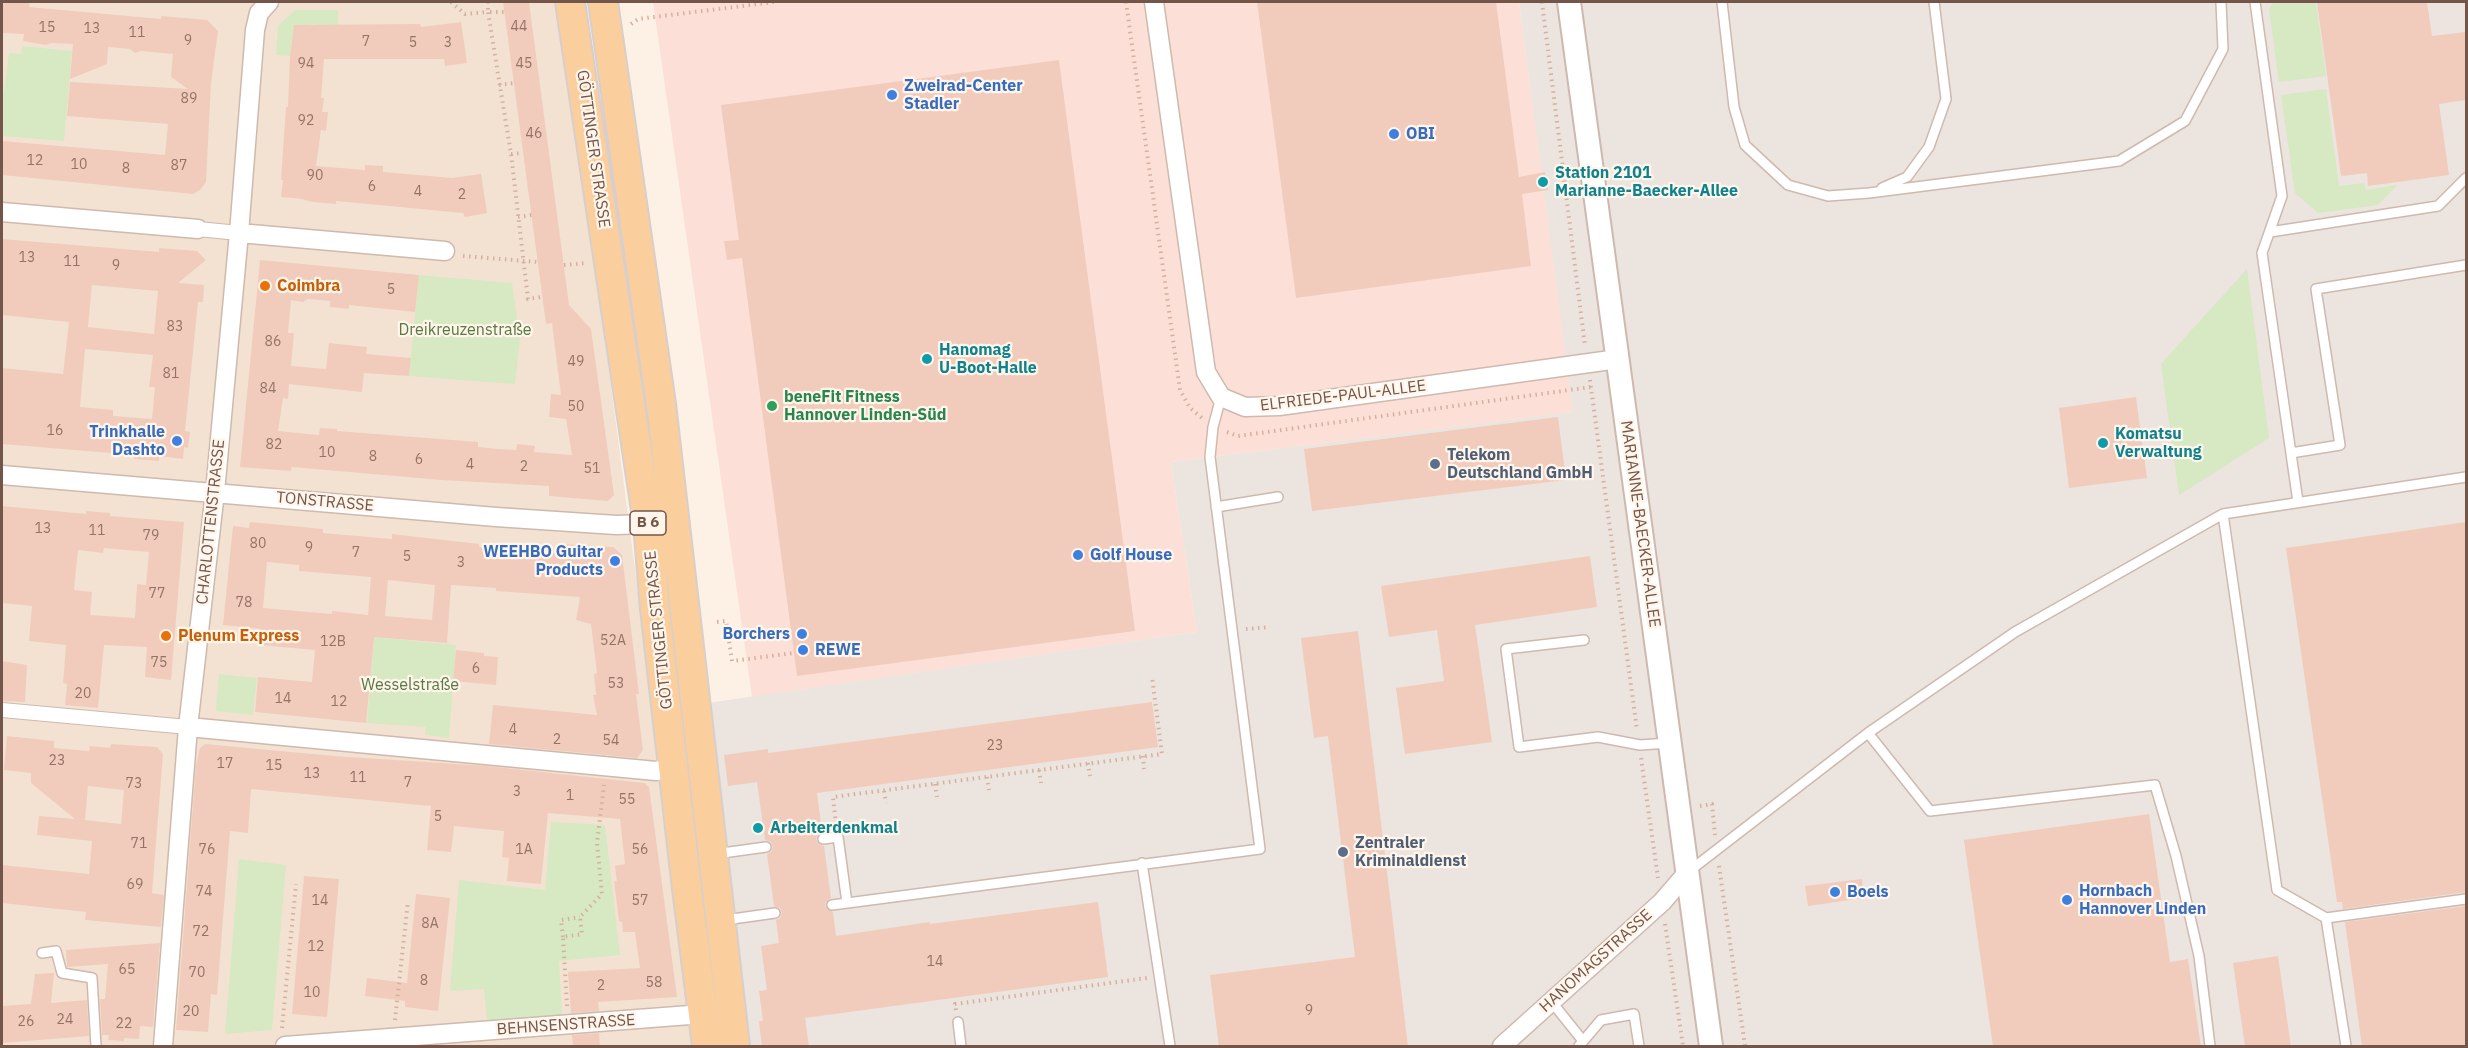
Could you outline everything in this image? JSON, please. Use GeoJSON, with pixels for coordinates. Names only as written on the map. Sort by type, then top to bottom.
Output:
{"type":"FeatureCollection","features":[{"type":"Feature","properties":{"kind":"main road","name":"GÖTTINGER STRASSE"},"geometry":{"type":"LineString","coordinates":[[570,2],[648,524],[655,609],[707,1047]]}},
{"type":"Feature","properties":{"kind":"main road","name":"GÖTTINGER STRASSE"},"geometry":{"type":"LineString","coordinates":[[603,2],[661,404],[735,1047]]}},
{"type":"Feature","properties":{"kind":"street","name":"CHARLOTTENSTRASSE"},"geometry":{"type":"LineString","coordinates":[[162,1047],[188,727],[215,492],[255,30],[259,13],[269,2]]}},
{"type":"Feature","properties":{"kind":"street"},"geometry":{"type":"LineString","coordinates":[[1154,2],[1206,372],[1221,397]]}},
{"type":"Feature","properties":{"kind":"street","name":"MARIANNE-BAECKER-ALLEE"},"geometry":{"type":"LineString","coordinates":[[1569,2],[1711,1047]]}},
{"type":"Feature","properties":{"kind":"street"},"geometry":{"type":"LineString","coordinates":[[2,212],[445,251]]}},
{"type":"Feature","properties":{"kind":"street","name":"ELFRIEDE-PAUL-ALLEE"},"geometry":{"type":"LineString","coordinates":[[1221,397],[1245,407],[1279,406],[1618,359]]}},
{"type":"Feature","properties":{"kind":"street","name":"TONSTRASSE"},"geometry":{"type":"LineString","coordinates":[[2,475],[496,517],[616,525],[648,524]]}},
{"type":"Feature","properties":{"kind":"street"},"geometry":{"type":"LineString","coordinates":[[2,710],[656,771],[674,768]]}},
{"type":"Feature","properties":{"kind":"street","name":"HANOMAGSTRASSE"},"geometry":{"type":"LineString","coordinates":[[1502,1047],[1662,902],[1688,872]]}},
{"type":"Feature","properties":{"kind":"street","name":"BEHNSENSTRASSE"},"geometry":{"type":"LineString","coordinates":[[283,1041],[393,1038],[703,1014]]}},
{"type":"Feature","properties":{"kind":"lane"},"geometry":{"type":"LineString","coordinates":[[1722,2],[1734,107],[1745,145],[1788,185],[1828,196],[1869,193],[2119,161],[2185,121],[2223,48],[2221,2]]}},
{"type":"Feature","properties":{"kind":"lane"},"geometry":{"type":"LineString","coordinates":[[1869,193],[1907,177],[1929,147],[1946,99],[1934,2]]}},
{"type":"Feature","properties":{"kind":"lane"},"geometry":{"type":"LineString","coordinates":[[2255,2],[2282,196],[2262,253],[2298,502]]}},
{"type":"Feature","properties":{"kind":"lane"},"geometry":{"type":"LineString","coordinates":[[2270,232],[2438,206],[2466,178]]}},
{"type":"Feature","properties":{"kind":"lane"},"geometry":{"type":"LineString","coordinates":[[2291,453],[2340,445],[2316,289],[2466,265]]}},
{"type":"Feature","properties":{"kind":"lane"},"geometry":{"type":"LineString","coordinates":[[832,905],[1260,849],[1210,457],[1213,427],[1221,397]]}},
{"type":"Feature","properties":{"kind":"lane"},"geometry":{"type":"LineString","coordinates":[[1688,872],[1868,733],[2015,632],[2223,514],[2466,477]]}},
{"type":"Feature","properties":{"kind":"lane"},"geometry":{"type":"LineString","coordinates":[[1216,507],[1278,497]]}},
{"type":"Feature","properties":{"kind":"lane"},"geometry":{"type":"LineString","coordinates":[[2223,514],[2277,890],[2326,918],[2466,899]]}},
{"type":"Feature","properties":{"kind":"lane"},"geometry":{"type":"LineString","coordinates":[[1584,640],[1506,650],[1519,747],[1598,737],[1640,745],[1669,743]]}},
{"type":"Feature","properties":{"kind":"lane"},"geometry":{"type":"LineString","coordinates":[[1868,733],[1930,811],[2155,785],[2176,856],[2199,956],[2210,1047]]}},
{"type":"Feature","properties":{"kind":"lane"},"geometry":{"type":"LineString","coordinates":[[823,839],[838,837],[847,903]]}},
{"type":"Feature","properties":{"kind":"lane"},"geometry":{"type":"LineString","coordinates":[[712,855],[766,847]]}},
{"type":"Feature","properties":{"kind":"lane"},"geometry":{"type":"LineString","coordinates":[[1142,863],[1170,1047]]}},
{"type":"Feature","properties":{"kind":"lane"},"geometry":{"type":"LineString","coordinates":[[720,921],[775,913]]}},
{"type":"Feature","properties":{"kind":"lane"},"geometry":{"type":"LineString","coordinates":[[2326,918],[2346,1047]]}},
{"type":"Feature","properties":{"kind":"lane"},"geometry":{"type":"LineString","coordinates":[[42,953],[56,951],[62,974],[92,978],[96,1047]]}},
{"type":"Feature","properties":{"kind":"lane"},"geometry":{"type":"LineString","coordinates":[[1551,1002],[1581,1044],[1601,1020],[1634,1014],[1639,1047]]}},
{"type":"Feature","properties":{"kind":"lane"},"geometry":{"type":"LineString","coordinates":[[958,1022],[961,1047]]}},
{"type":"Feature","properties":{"kind":"path"},"geometry":{"type":"LineString","coordinates":[[451,2],[465,14],[504,12]]}},
{"type":"Feature","properties":{"kind":"path"},"geometry":{"type":"LineString","coordinates":[[488,2],[528,299],[542,297]]}},
{"type":"Feature","properties":{"kind":"path"},"geometry":{"type":"LineString","coordinates":[[607,32],[626,28],[638,19],[774,2]]}},
{"type":"Feature","properties":{"kind":"path"},"geometry":{"type":"LineString","coordinates":[[1126,2],[1180,390],[1190,408],[1213,427],[1238,436],[1591,387]]}},
{"type":"Feature","properties":{"kind":"path"},"geometry":{"type":"LineString","coordinates":[[1542,2],[1591,387],[1683,1047]]}},
{"type":"Feature","properties":{"kind":"path"},"geometry":{"type":"LineString","coordinates":[[499,85],[514,83]]}},
{"type":"Feature","properties":{"kind":"path"},"geometry":{"type":"LineString","coordinates":[[510,154],[523,153]]}},
{"type":"Feature","properties":{"kind":"path"},"geometry":{"type":"LineString","coordinates":[[518,217],[532,215]]}},
{"type":"Feature","properties":{"kind":"path"},"geometry":{"type":"LineString","coordinates":[[445,251],[460,256],[538,262]]}},
{"type":"Feature","properties":{"kind":"path"},"geometry":{"type":"LineString","coordinates":[[564,265],[589,263]]}},
{"type":"Feature","properties":{"kind":"path"},"geometry":{"type":"LineString","coordinates":[[717,622],[726,621],[732,662],[795,653]]}},
{"type":"Feature","properties":{"kind":"path"},"geometry":{"type":"LineString","coordinates":[[1232,631],[1270,627]]}},
{"type":"Feature","properties":{"kind":"path"},"geometry":{"type":"LineString","coordinates":[[838,837],[833,797],[1162,754],[1152,677]]}},
{"type":"Feature","properties":{"kind":"path"},"geometry":{"type":"LineString","coordinates":[[1143,756],[1144,769]]}},
{"type":"Feature","properties":{"kind":"path"},"geometry":{"type":"LineString","coordinates":[[1088,763],[1090,776]]}},
{"type":"Feature","properties":{"kind":"path"},"geometry":{"type":"LineString","coordinates":[[568,1025],[561,920],[580,917],[602,894],[597,843],[606,766]]}},
{"type":"Feature","properties":{"kind":"path"},"geometry":{"type":"LineString","coordinates":[[1040,770],[1041,783]]}},
{"type":"Feature","properties":{"kind":"path"},"geometry":{"type":"LineString","coordinates":[[987,777],[989,790]]}},
{"type":"Feature","properties":{"kind":"path"},"geometry":{"type":"LineString","coordinates":[[935,784],[937,797]]}},
{"type":"Feature","properties":{"kind":"path"},"geometry":{"type":"LineString","coordinates":[[884,790],[886,804]]}},
{"type":"Feature","properties":{"kind":"path"},"geometry":{"type":"LineString","coordinates":[[1712,804],[1745,1047]]}},
{"type":"Feature","properties":{"kind":"path"},"geometry":{"type":"LineString","coordinates":[[283,1041],[296,884]]}},
{"type":"Feature","properties":{"kind":"path"},"geometry":{"type":"LineString","coordinates":[[393,1038],[408,901]]}},
{"type":"Feature","properties":{"kind":"path"},"geometry":{"type":"LineString","coordinates":[[562,936],[582,934],[580,917]]}},
{"type":"Feature","properties":{"kind":"path"},"geometry":{"type":"LineString","coordinates":[[958,1022],[955,1004],[1161,976]]}},
{"type":"Feature","properties":{"kind":"shaded area"},"geometry":{"type":"Polygon","coordinates":[[[2,2],[561,2],[664,792],[701,1046],[2,1046],[2,2]]]}},
{"type":"Feature","properties":{"kind":"shaded area"},"geometry":{"type":"Polygon","coordinates":[[[653,2],[1519,2],[1574,412],[1171,462],[1197,632],[752,697],[653,2]]]}},
{"type":"Feature","properties":{"kind":"shaded area"},"geometry":{"type":"Polygon","coordinates":[[[1519,2],[2466,2],[2466,1046],[745,1046],[701,704],[1197,632],[1171,462],[1573,412],[1519,2]]]}},
{"type":"Feature","properties":{"kind":"green space"},"geometry":{"type":"Polygon","coordinates":[[[2274,2],[2316,2],[2326,76],[2279,82],[2269,9],[2274,2]]]}},
{"type":"Feature","properties":{"kind":"green space"},"geometry":{"type":"Polygon","coordinates":[[[295,10],[338,10],[338,26],[311,24],[292,39],[290,56],[276,55],[278,26],[295,10]]]}},
{"type":"Feature","properties":{"kind":"green space"},"geometry":{"type":"Polygon","coordinates":[[[22,46],[72,51],[64,141],[2,136],[2,107],[9,53],[21,54],[22,46]]]}},
{"type":"Feature","properties":{"kind":"green space"},"geometry":{"type":"Polygon","coordinates":[[[2326,89],[2339,186],[2364,183],[2366,190],[2397,185],[2378,205],[2318,213],[2295,193],[2281,95],[2326,89]]]}},
{"type":"Feature","properties":{"kind":"green space"},"geometry":{"type":"Polygon","coordinates":[[[2247,269],[2269,438],[2179,495],[2161,364],[2247,269]]]}},
{"type":"Feature","properties":{"kind":"green space","name":"Dreikreuzenstraße"},"geometry":{"type":"Polygon","coordinates":[[[419,275],[512,283],[520,339],[515,384],[409,376],[419,275]]]}},
{"type":"Feature","properties":{"kind":"green space","name":"Wesselstraße"},"geometry":{"type":"Polygon","coordinates":[[[374,637],[456,645],[449,738],[425,735],[426,727],[367,723],[374,637]]]}},
{"type":"Feature","properties":{"kind":"green space"},"geometry":{"type":"Polygon","coordinates":[[[219,674],[257,678],[253,715],[216,711],[219,674]]]}},
{"type":"Feature","properties":{"kind":"green space"},"geometry":{"type":"Polygon","coordinates":[[[551,822],[605,825],[620,955],[559,961],[562,1016],[487,1023],[484,989],[450,991],[459,880],[545,890],[551,822]]]}},
{"type":"Feature","properties":{"kind":"green space"},"geometry":{"type":"Polygon","coordinates":[[[239,859],[286,865],[272,1030],[225,1034],[239,859]]]}},
{"type":"Feature","properties":{"kind":"building"},"geometry":{"type":"Polygon","coordinates":[[[2,2],[30,2],[29,7],[161,19],[161,16],[207,20],[218,31],[211,83],[206,182],[200,190],[193,194],[2,175],[2,141],[165,155],[168,124],[67,116],[70,82],[188,89],[171,77],[173,54],[141,51],[135,53],[130,49],[108,47],[107,64],[70,79],[73,44],[51,43],[46,45],[23,41],[24,34],[2,33],[2,2]]]}},
{"type":"Feature","properties":{"kind":"building"},"geometry":{"type":"Polygon","coordinates":[[[503,2],[529,2],[569,305],[591,329],[614,495],[608,501],[549,496],[549,486],[441,480],[292,467],[291,471],[240,467],[260,260],[419,275],[415,312],[349,305],[349,309],[330,307],[330,301],[291,300],[288,333],[294,333],[291,366],[326,369],[329,343],[367,347],[366,354],[411,358],[409,376],[364,373],[362,392],[289,384],[288,399],[283,398],[278,431],[319,435],[320,428],[337,429],[337,431],[478,442],[478,447],[498,449],[516,450],[517,444],[535,446],[534,452],[572,455],[566,419],[549,417],[551,394],[561,395],[552,323],[546,324],[503,2]]]}},
{"type":"Feature","properties":{"kind":"building","name":"OBI"},"geometry":{"type":"Polygon","coordinates":[[[1257,2],[1496,2],[1519,177],[1545,172],[1548,190],[1522,194],[1531,266],[1296,298],[1257,2]]]}},
{"type":"Feature","properties":{"kind":"building"},"geometry":{"type":"Polygon","coordinates":[[[2317,2],[2427,2],[2432,36],[2466,32],[2466,100],[2439,104],[2449,175],[2368,186],[2367,173],[2341,176],[2317,2]]]}},
{"type":"Feature","properties":{"kind":"building"},"geometry":{"type":"Polygon","coordinates":[[[461,22],[467,63],[445,66],[444,59],[324,59],[322,112],[328,112],[326,131],[321,130],[316,166],[365,170],[365,165],[383,166],[383,172],[452,178],[481,174],[487,213],[465,217],[463,213],[336,201],[336,204],[312,202],[281,197],[294,25],[420,24],[421,27],[461,22]]]}},
{"type":"Feature","properties":{"kind":"building","name":"Hanomag U-Boot-Halle"},"geometry":{"type":"Polygon","coordinates":[[[1059,60],[1135,631],[797,676],[742,258],[727,260],[724,241],[739,240],[721,105],[1059,60]]]}},
{"type":"Feature","properties":{"kind":"building"},"geometry":{"type":"Polygon","coordinates":[[[2,239],[159,252],[159,248],[197,251],[206,260],[178,283],[204,285],[203,302],[198,302],[185,431],[190,432],[188,448],[184,447],[183,459],[159,456],[159,461],[134,459],[135,455],[2,444],[2,368],[63,374],[69,322],[2,315],[2,239]],[[92,285],[88,327],[154,334],[158,291],[92,285]],[[85,349],[80,407],[113,410],[113,416],[152,419],[155,387],[149,387],[153,355],[85,349]]]}},
{"type":"Feature","properties":{"kind":"building","name":"Komatsu Verwaltung"},"geometry":{"type":"Polygon","coordinates":[[[2136,397],[2147,478],[2069,488],[2059,408],[2136,397]]]}},
{"type":"Feature","properties":{"kind":"building","name":"Telekom Deutschland GmbH"},"geometry":{"type":"Polygon","coordinates":[[[1558,417],[1566,480],[1312,511],[1304,449],[1558,417]]]}},
{"type":"Feature","properties":{"kind":"building"},"geometry":{"type":"Polygon","coordinates":[[[2,506],[86,514],[86,511],[110,513],[110,516],[184,522],[171,680],[145,677],[147,647],[104,645],[98,708],[65,705],[67,684],[63,683],[66,645],[29,641],[32,606],[2,603],[2,506]],[[104,548],[103,553],[78,550],[74,590],[92,592],[90,615],[135,618],[137,584],[146,585],[149,552],[104,548]]]}},
{"type":"Feature","properties":{"kind":"building"},"geometry":{"type":"Polygon","coordinates":[[[250,522],[323,529],[323,533],[392,539],[392,534],[479,544],[479,547],[562,554],[562,544],[613,547],[622,555],[639,694],[636,694],[643,750],[637,758],[489,744],[493,705],[597,715],[593,695],[596,695],[594,674],[597,673],[591,624],[576,620],[580,597],[496,591],[496,588],[451,585],[447,643],[374,637],[366,723],[255,712],[258,677],[312,682],[315,650],[260,645],[261,629],[223,625],[233,526],[249,528],[250,522]],[[267,562],[263,608],[368,615],[371,577],[299,571],[299,565],[267,562]],[[388,580],[385,616],[432,620],[435,585],[388,580]]]}},
{"type":"Feature","properties":{"kind":"building"},"geometry":{"type":"Polygon","coordinates":[[[2466,522],[2466,892],[2343,909],[2342,902],[2337,902],[2286,548],[2466,522]]]}},
{"type":"Feature","properties":{"kind":"building"},"geometry":{"type":"Polygon","coordinates":[[[1590,556],[1597,607],[1475,625],[1492,742],[1405,754],[1396,688],[1444,681],[1437,630],[1389,637],[1381,586],[1590,556]]]}},
{"type":"Feature","properties":{"kind":"building"},"geometry":{"type":"Polygon","coordinates":[[[1358,631],[1408,1047],[1219,1047],[1210,975],[1355,957],[1328,736],[1314,738],[1301,638],[1358,631]]]}},
{"type":"Feature","properties":{"kind":"building"},"geometry":{"type":"Polygon","coordinates":[[[456,650],[498,657],[496,685],[453,681],[456,650]]]}},
{"type":"Feature","properties":{"kind":"building"},"geometry":{"type":"Polygon","coordinates":[[[2,661],[27,665],[25,702],[2,701],[2,661]]]}},
{"type":"Feature","properties":{"kind":"building"},"geometry":{"type":"Polygon","coordinates":[[[1152,702],[1158,747],[817,793],[822,832],[816,840],[824,846],[831,898],[825,906],[833,912],[836,936],[1098,902],[1108,977],[805,1018],[809,1047],[762,1047],[759,1021],[763,1021],[759,991],[767,990],[761,946],[779,943],[776,920],[782,913],[780,908],[774,906],[767,854],[773,847],[771,842],[765,840],[757,782],[728,786],[724,755],[768,749],[768,753],[1152,702]]]}},
{"type":"Feature","properties":{"kind":"building"},"geometry":{"type":"Polygon","coordinates":[[[7,736],[54,741],[54,748],[89,751],[90,746],[110,748],[111,744],[157,747],[163,754],[152,893],[164,895],[161,927],[85,920],[86,912],[2,903],[2,865],[89,874],[92,841],[37,835],[39,816],[75,819],[31,783],[31,773],[4,770],[7,736]],[[88,786],[85,820],[121,824],[124,790],[88,786]]]}},
{"type":"Feature","properties":{"kind":"building"},"geometry":{"type":"Polygon","coordinates":[[[205,744],[334,756],[487,766],[644,783],[649,787],[677,997],[598,1002],[599,1011],[571,1013],[568,972],[640,968],[635,932],[623,932],[622,922],[619,921],[614,881],[617,881],[615,866],[625,864],[620,819],[548,813],[541,884],[507,881],[509,858],[502,857],[504,831],[454,826],[451,852],[427,850],[431,806],[251,789],[248,833],[230,831],[217,995],[211,994],[208,1032],[176,1030],[196,765],[200,748],[205,744]]]}},
{"type":"Feature","properties":{"kind":"building","name":"Hornbach Hannover Linden"},"geometry":{"type":"Polygon","coordinates":[[[2149,814],[2170,962],[2188,959],[2201,1047],[1993,1047],[1964,840],[2149,814]]]}},
{"type":"Feature","properties":{"kind":"building"},"geometry":{"type":"Polygon","coordinates":[[[304,876],[339,879],[327,1017],[292,1014],[304,876]]]}},
{"type":"Feature","properties":{"kind":"building","name":"Boels"},"geometry":{"type":"Polygon","coordinates":[[[1862,879],[1864,898],[1808,906],[1805,886],[1862,879]]]}},
{"type":"Feature","properties":{"kind":"building"},"geometry":{"type":"Polygon","coordinates":[[[416,894],[450,898],[438,1011],[405,1007],[405,1001],[365,996],[367,978],[407,983],[416,894]]]}},
{"type":"Feature","properties":{"kind":"building"},"geometry":{"type":"Polygon","coordinates":[[[2466,906],[2466,1047],[2362,1047],[2345,922],[2466,906]]]}},
{"type":"Feature","properties":{"kind":"building"},"geometry":{"type":"Polygon","coordinates":[[[160,943],[153,1027],[140,1026],[139,1039],[108,1040],[109,1035],[102,1035],[100,999],[105,999],[108,964],[67,967],[66,950],[160,943]]]}},
{"type":"Feature","properties":{"kind":"building"},"geometry":{"type":"Polygon","coordinates":[[[2278,956],[2291,1047],[2245,1047],[2233,963],[2278,956]]]}},
{"type":"Feature","properties":{"kind":"building"},"geometry":{"type":"Polygon","coordinates":[[[54,973],[51,1003],[87,1000],[89,1036],[2,1043],[2,1006],[31,1004],[35,974],[54,973]]]}},
{"type":"Feature","properties":{"kind":"building"},"geometry":{"type":"Polygon","coordinates":[[[599,1033],[600,1047],[573,1047],[572,1035],[599,1033]]]}},
{"type":"Feature","properties":{"kind":"place","name":"Zweirad-Center Stadler"},"geometry":{"type":"Point","coordinates":[892,95]}},
{"type":"Feature","properties":{"kind":"place","name":"OBI"},"geometry":{"type":"Point","coordinates":[1394,134]}},
{"type":"Feature","properties":{"kind":"place","name":"Station 2101 Marianne-Baecker-Allee"},"geometry":{"type":"Point","coordinates":[1543,182]}},
{"type":"Feature","properties":{"kind":"place","name":"Coimbra"},"geometry":{"type":"Point","coordinates":[265,286]}},
{"type":"Feature","properties":{"kind":"place","name":"Hanomag U-Boot-Halle"},"geometry":{"type":"Point","coordinates":[927,359]}},
{"type":"Feature","properties":{"kind":"place","name":"beneFit Fitness Hannover Linden-Süd"},"geometry":{"type":"Point","coordinates":[772,406]}},
{"type":"Feature","properties":{"kind":"place","name":"Trinkhalle Dashto"},"geometry":{"type":"Point","coordinates":[177,441]}},
{"type":"Feature","properties":{"kind":"place","name":"Komatsu Verwaltung"},"geometry":{"type":"Point","coordinates":[2103,443]}},
{"type":"Feature","properties":{"kind":"place","name":"Telekom Deutschland GmbH"},"geometry":{"type":"Point","coordinates":[1435,464]}},
{"type":"Feature","properties":{"kind":"place","name":"Golf House"},"geometry":{"type":"Point","coordinates":[1078,555]}},
{"type":"Feature","properties":{"kind":"place","name":"WEEHBO Guitar Products"},"geometry":{"type":"Point","coordinates":[615,561]}},
{"type":"Feature","properties":{"kind":"place","name":"Borchers"},"geometry":{"type":"Point","coordinates":[802,634]}},
{"type":"Feature","properties":{"kind":"place","name":"Plenum Express"},"geometry":{"type":"Point","coordinates":[166,636]}},
{"type":"Feature","properties":{"kind":"place","name":"REWE"},"geometry":{"type":"Point","coordinates":[803,650]}},
{"type":"Feature","properties":{"kind":"place","name":"Arbeiterdenkmal"},"geometry":{"type":"Point","coordinates":[758,828]}},
{"type":"Feature","properties":{"kind":"place","name":"Zentraler Kriminaldienst"},"geometry":{"type":"Point","coordinates":[1343,852]}},
{"type":"Feature","properties":{"kind":"place","name":"Boels"},"geometry":{"type":"Point","coordinates":[1835,892]}},
{"type":"Feature","properties":{"kind":"place","name":"Hornbach Hannover Linden"},"geometry":{"type":"Point","coordinates":[2067,900]}}]}
